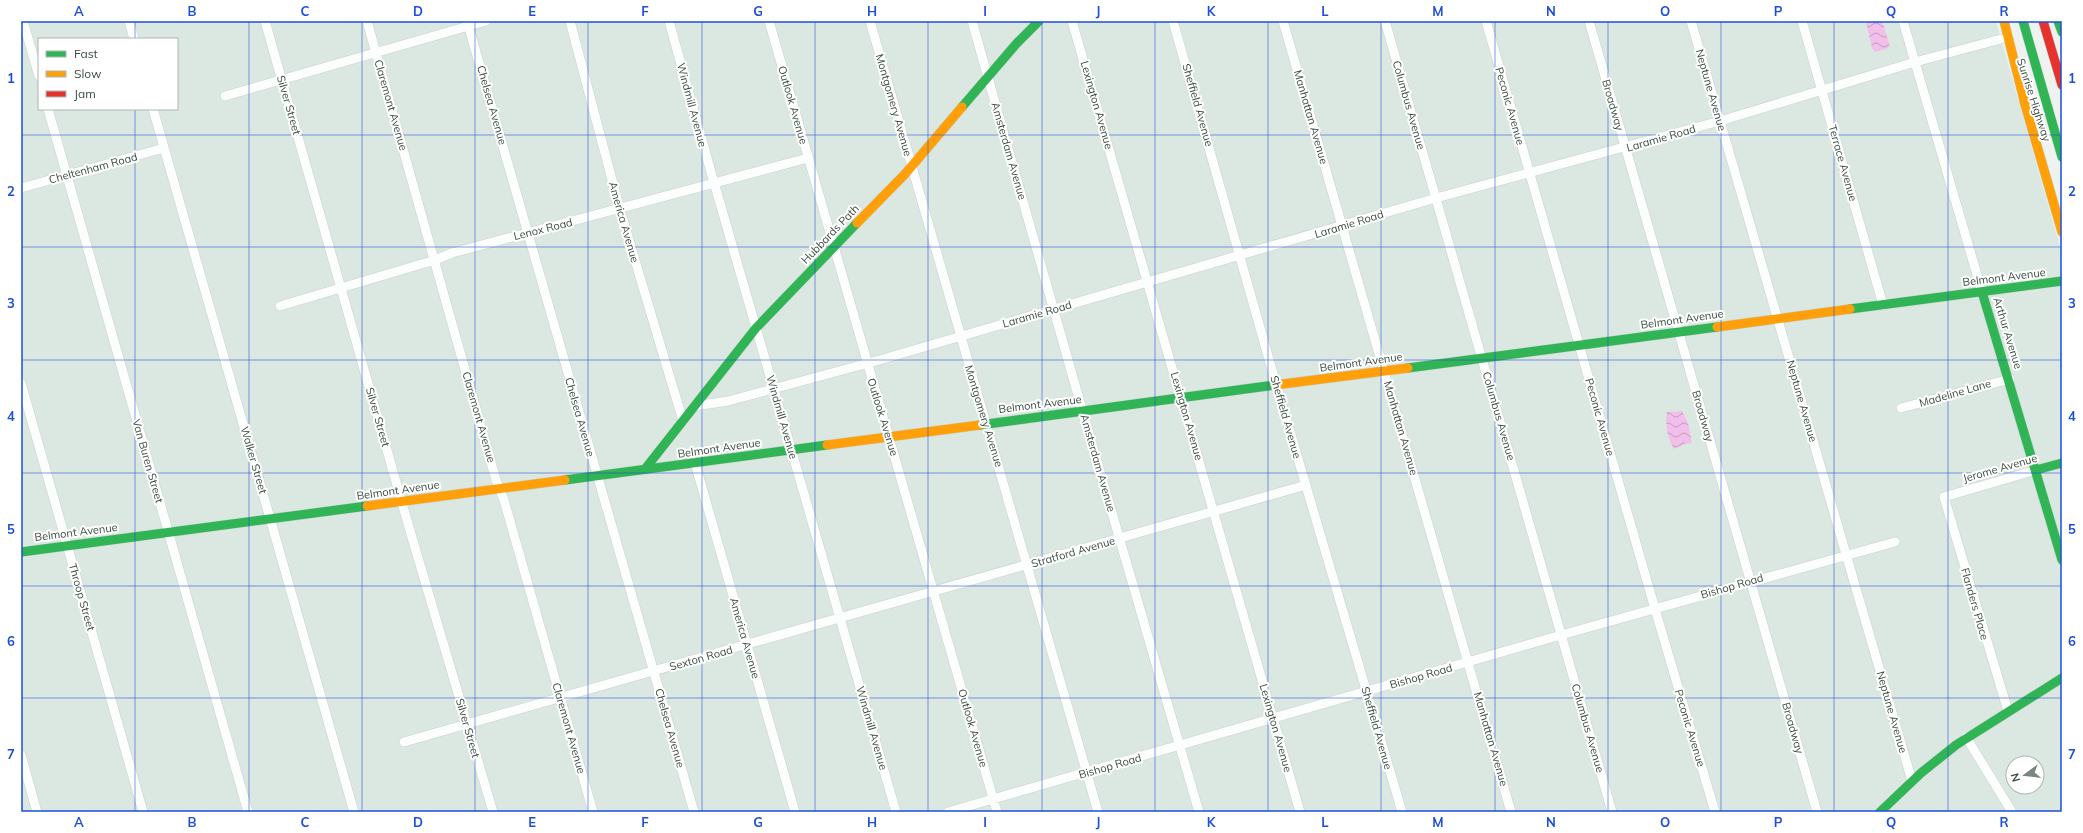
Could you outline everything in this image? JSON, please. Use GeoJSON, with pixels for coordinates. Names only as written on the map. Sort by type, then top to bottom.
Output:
{"type":"FeatureCollection","features":[{"type":"Feature","properties":{"kind":"main road","name":"Hubbards Path"},"geometry":{"type":"LineString","coordinates":[[645,469],[756,328],[912,166],[1039,21]]}},
{"type":"Feature","properties":{"kind":"main road","name":"Sunrise Highway"},"geometry":{"type":"LineString","coordinates":[[1996,21],[2026,108],[2062,232]]}},
{"type":"Feature","properties":{"kind":"main road"},"geometry":{"type":"LineString","coordinates":[[2004,21],[2026,108]]}},
{"type":"Feature","properties":{"kind":"main road","name":"Sunrise Highway"},"geometry":{"type":"LineString","coordinates":[[2023,21],[2062,157]]}},
{"type":"Feature","properties":{"kind":"main road"},"geometry":{"type":"LineString","coordinates":[[2043,21],[2062,85]]}},
{"type":"Feature","properties":{"kind":"main road"},"geometry":{"type":"LineString","coordinates":[[2058,21],[2062,32]]}},
{"type":"Feature","properties":{"kind":"main road","name":"Belmont Avenue"},"geometry":{"type":"LineString","coordinates":[[21,552],[2062,281]]}},
{"type":"Feature","properties":{"kind":"main road","name":"Arthur Avenue"},"geometry":{"type":"LineString","coordinates":[[1982,292],[2010,379],[2062,560]]}},
{"type":"Feature","properties":{"kind":"main road","name":"Jerome Avenue"},"geometry":{"type":"LineString","coordinates":[[2036,470],[2062,463]]}},
{"type":"Feature","properties":{"kind":"main road"},"geometry":{"type":"LineString","coordinates":[[1880,812],[1912,781],[1966,737],[2062,678]]}},
{"type":"Feature","properties":{"kind":"street"},"geometry":{"type":"LineString","coordinates":[[23,21],[38,73]]}},
{"type":"Feature","properties":{"kind":"street"},"geometry":{"type":"LineString","coordinates":[[129,21],[134,38]]}},
{"type":"Feature","properties":{"kind":"street","name":"Silver Street"},"geometry":{"type":"LineString","coordinates":[[265,21],[402,502],[493,812]]}},
{"type":"Feature","properties":{"kind":"street","name":"Claremont Avenue"},"geometry":{"type":"LineString","coordinates":[[367,21],[593,812]]}},
{"type":"Feature","properties":{"kind":"street"},"geometry":{"type":"LineString","coordinates":[[225,96],[376,53],[468,23],[486,21]]}},
{"type":"Feature","properties":{"kind":"street","name":"America Avenue"},"geometry":{"type":"LineString","coordinates":[[570,21],[620,210],[683,421]]}},
{"type":"Feature","properties":{"kind":"street","name":"Windmill Avenue"},"geometry":{"type":"LineString","coordinates":[[669,21],[714,183],[896,812]]}},
{"type":"Feature","properties":{"kind":"street","name":"Outlook Avenue"},"geometry":{"type":"LineString","coordinates":[[769,21],[997,812]]}},
{"type":"Feature","properties":{"kind":"street","name":"Montgomery Avenue"},"geometry":{"type":"LineString","coordinates":[[870,21],[1098,812]]}},
{"type":"Feature","properties":{"kind":"street","name":"Amsterdam Avenue"},"geometry":{"type":"LineString","coordinates":[[972,21],[1119,538],[1199,812]]}},
{"type":"Feature","properties":{"kind":"street","name":"Lexington Avenue"},"geometry":{"type":"LineString","coordinates":[[1072,21],[1300,812]]}},
{"type":"Feature","properties":{"kind":"street","name":"Sheffield Avenue"},"geometry":{"type":"LineString","coordinates":[[1173,21],[1306,485],[1402,812]]}},
{"type":"Feature","properties":{"kind":"street","name":"Manhattan Avenue"},"geometry":{"type":"LineString","coordinates":[[1283,21],[1511,812]]}},
{"type":"Feature","properties":{"kind":"street","name":"Columbus Avenue"},"geometry":{"type":"LineString","coordinates":[[1385,21],[1612,812]]}},
{"type":"Feature","properties":{"kind":"street","name":"Peconic Avenue"},"geometry":{"type":"LineString","coordinates":[[1486,21],[1715,812]]}},
{"type":"Feature","properties":{"kind":"street","name":"Broadway"},"geometry":{"type":"LineString","coordinates":[[1589,21],[1817,812]]}},
{"type":"Feature","properties":{"kind":"street","name":"Neptune Avenue"},"geometry":{"type":"LineString","coordinates":[[1691,21],[1779,319],[1845,555],[1912,781]]}},
{"type":"Feature","properties":{"kind":"street","name":"Terrace Avenue"},"geometry":{"type":"LineString","coordinates":[[1802,21],[1883,305]]}},
{"type":"Feature","properties":{"kind":"street","name":"Arthur Avenue"},"geometry":{"type":"LineString","coordinates":[[1903,21],[1982,292]]}},
{"type":"Feature","properties":{"kind":"street","name":"Chelsea Avenue"},"geometry":{"type":"LineString","coordinates":[[468,23],[694,812]]}},
{"type":"Feature","properties":{"kind":"street","name":"Laramie Road"},"geometry":{"type":"LineString","coordinates":[[695,406],[720,403],[774,390],[867,364],[1342,227],[1436,198],[1625,148],[1822,91],[1915,62],[2001,39]]}},
{"type":"Feature","properties":{"kind":"street","name":"Van Buren Street"},"geometry":{"type":"LineString","coordinates":[[48,110],[248,812]]}},
{"type":"Feature","properties":{"kind":"street","name":"Walker Street"},"geometry":{"type":"LineString","coordinates":[[154,110],[354,812]]}},
{"type":"Feature","properties":{"kind":"street","name":"Cheltenham Road"},"geometry":{"type":"LineString","coordinates":[[21,188],[164,148]]}},
{"type":"Feature","properties":{"kind":"street","name":"Lenox Road"},"geometry":{"type":"LineString","coordinates":[[280,306],[435,260],[452,253],[620,210],[808,158]]}},
{"type":"Feature","properties":{"kind":"street","name":"Madeline Lane"},"geometry":{"type":"LineString","coordinates":[[1902,408],[2010,379]]}},
{"type":"Feature","properties":{"kind":"street","name":"Throop Street"},"geometry":{"type":"LineString","coordinates":[[21,383],[143,812]]}},
{"type":"Feature","properties":{"kind":"street","name":"America Avenue"},"geometry":{"type":"LineString","coordinates":[[695,463],[795,812]]}},
{"type":"Feature","properties":{"kind":"street","name":"Jerome Avenue"},"geometry":{"type":"LineString","coordinates":[[1944,497],[2036,470]]}},
{"type":"Feature","properties":{"kind":"street","name":"Stratford Avenue"},"geometry":{"type":"LineString","coordinates":[[840,618],[1306,485]]}},
{"type":"Feature","properties":{"kind":"street","name":"Flanders Place"},"geometry":{"type":"LineString","coordinates":[[1944,497],[2008,711]]}},
{"type":"Feature","properties":{"kind":"street","name":"Bishop Road"},"geometry":{"type":"LineString","coordinates":[[948,812],[1179,747],[1655,608],[1895,542]]}},
{"type":"Feature","properties":{"kind":"street","name":"Sexton Road"},"geometry":{"type":"LineString","coordinates":[[654,672],[840,618]]}},
{"type":"Feature","properties":{"kind":"street"},"geometry":{"type":"LineString","coordinates":[[404,742],[654,672]]}},
{"type":"Feature","properties":{"kind":"street"},"geometry":{"type":"LineString","coordinates":[[1966,737],[2012,812]]}},
{"type":"Feature","properties":{"kind":"street"},"geometry":{"type":"LineString","coordinates":[[21,755],[37,812]]}},
{"type":"Feature","properties":{"kind":"shaded area"},"geometry":{"type":"Polygon","coordinates":[[[21,21],[1996,21],[2062,254],[2062,812],[21,812],[21,21]]]}},
{"type":"Feature","properties":{"kind":"water"},"geometry":{"type":"Polygon","coordinates":[[[1866,21],[1882,21],[1890,46],[1886,49],[1875,52],[1872,48],[1866,21]]]}},
{"type":"Feature","properties":{"kind":"water"},"geometry":{"type":"Polygon","coordinates":[[[1682,411],[1688,423],[1692,442],[1689,444],[1686,443],[1674,449],[1667,431],[1667,412],[1682,411]]]}},
{"type":"Feature","properties":{"kind":"traffic: fast"},"geometry":{"type":"LineString","coordinates":[[962,107],[1017,43],[1039,21]]}},
{"type":"Feature","properties":{"kind":"traffic: fast"},"geometry":{"type":"LineString","coordinates":[[2023,21],[2062,157]]}},
{"type":"Feature","properties":{"kind":"traffic: fast"},"geometry":{"type":"LineString","coordinates":[[2058,21],[2062,32]]}},
{"type":"Feature","properties":{"kind":"traffic: fast"},"geometry":{"type":"LineString","coordinates":[[645,469],[756,328],[857,223]]}},
{"type":"Feature","properties":{"kind":"traffic: fast"},"geometry":{"type":"LineString","coordinates":[[1850,309],[2062,281]]}},
{"type":"Feature","properties":{"kind":"traffic: fast"},"geometry":{"type":"LineString","coordinates":[[1982,292],[2062,560]]}},
{"type":"Feature","properties":{"kind":"traffic: fast"},"geometry":{"type":"LineString","coordinates":[[1408,368],[1717,327]]}},
{"type":"Feature","properties":{"kind":"traffic: fast"},"geometry":{"type":"LineString","coordinates":[[980,425],[1275,385]]}},
{"type":"Feature","properties":{"kind":"traffic: fast"},"geometry":{"type":"LineString","coordinates":[[565,480],[827,445]]}},
{"type":"Feature","properties":{"kind":"traffic: fast"},"geometry":{"type":"LineString","coordinates":[[2036,470],[2062,463]]}},
{"type":"Feature","properties":{"kind":"traffic: fast"},"geometry":{"type":"LineString","coordinates":[[21,552],[367,506]]}},
{"type":"Feature","properties":{"kind":"traffic: fast"},"geometry":{"type":"LineString","coordinates":[[1880,812],[1921,773],[1956,745],[2062,678]]}},
{"type":"Feature","properties":{"kind":"traffic: slow"},"geometry":{"type":"LineString","coordinates":[[2004,21],[2026,108]]}},
{"type":"Feature","properties":{"kind":"traffic: slow"},"geometry":{"type":"LineString","coordinates":[[2024,101],[2062,232]]}},
{"type":"Feature","properties":{"kind":"traffic: slow"},"geometry":{"type":"LineString","coordinates":[[857,223],[905,174],[962,107]]}},
{"type":"Feature","properties":{"kind":"traffic: slow"},"geometry":{"type":"LineString","coordinates":[[1717,327],[1850,309]]}},
{"type":"Feature","properties":{"kind":"traffic: slow"},"geometry":{"type":"LineString","coordinates":[[1275,385],[1408,368]]}},
{"type":"Feature","properties":{"kind":"traffic: slow"},"geometry":{"type":"LineString","coordinates":[[827,445],[980,425]]}},
{"type":"Feature","properties":{"kind":"traffic: slow"},"geometry":{"type":"LineString","coordinates":[[367,506],[565,480]]}},
{"type":"Feature","properties":{"kind":"traffic: jam"},"geometry":{"type":"LineString","coordinates":[[2043,21],[2062,85]]}}]}
